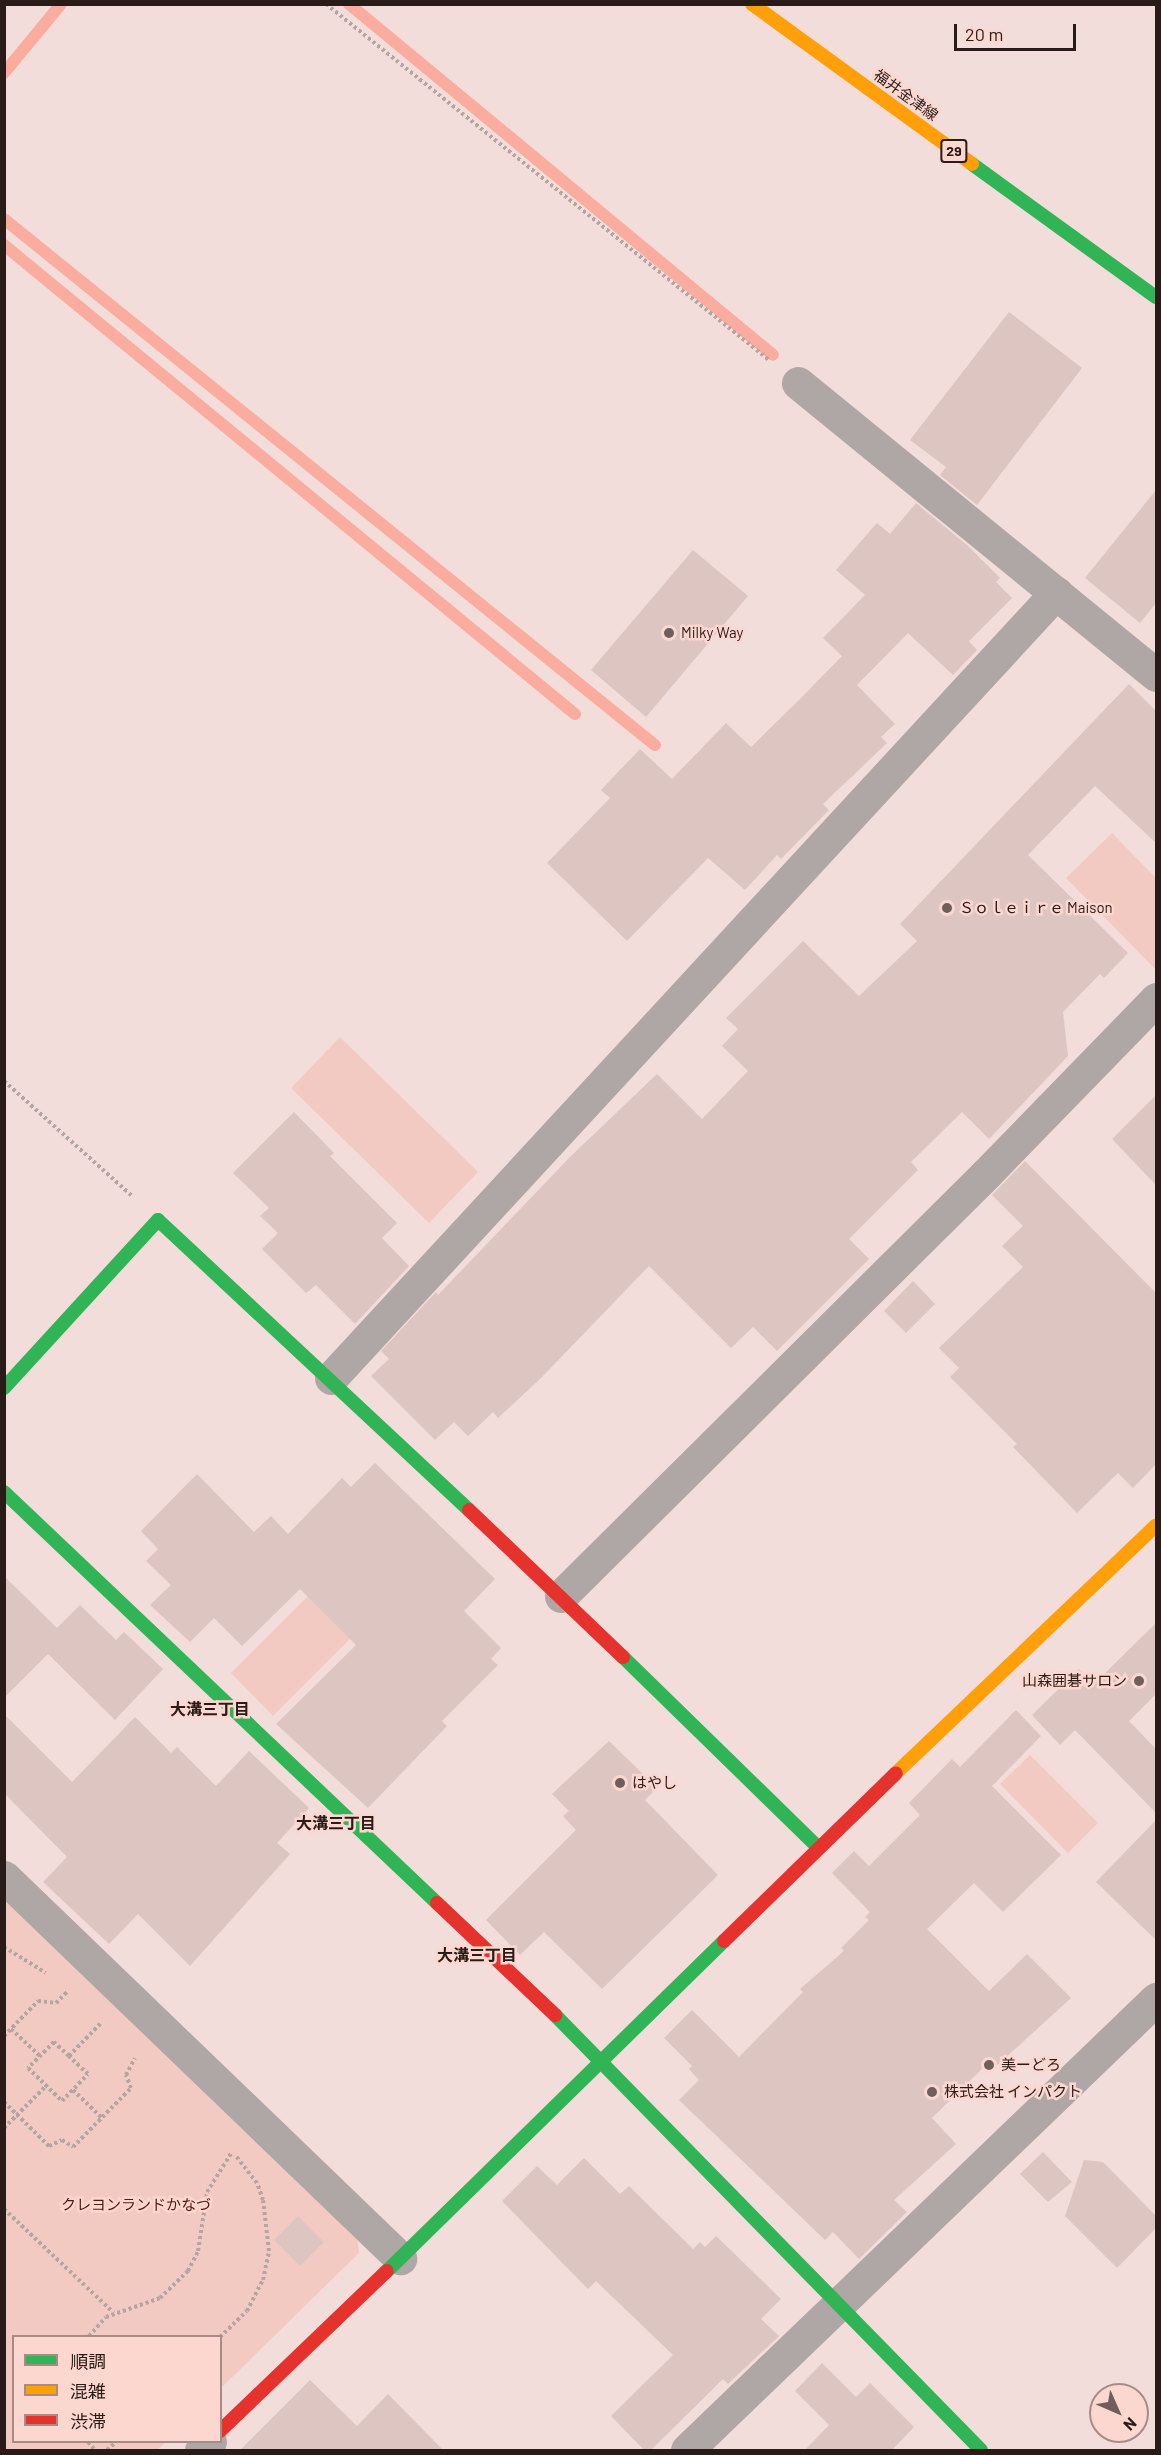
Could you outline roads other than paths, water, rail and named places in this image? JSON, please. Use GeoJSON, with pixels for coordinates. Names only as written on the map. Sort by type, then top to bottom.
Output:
{"type":"FeatureCollection","features":[{"type":"Feature","properties":{"kind":"street","name":"福井金津線"},"geometry":{"type":"LineString","coordinates":[[752,4],[1156,297]]}},
{"type":"Feature","properties":{"kind":"street"},"geometry":{"type":"LineString","coordinates":[[798,383],[1156,675]]}},
{"type":"Feature","properties":{"kind":"street"},"geometry":{"type":"LineString","coordinates":[[331,1378],[1056,593]]}},
{"type":"Feature","properties":{"kind":"street"},"geometry":{"type":"LineString","coordinates":[[561,1596],[986,1174],[1156,999]]}},
{"type":"Feature","properties":{"kind":"street"},"geometry":{"type":"LineString","coordinates":[[4,1388],[158,1220],[331,1378],[561,1596],[818,1847]]}},
{"type":"Feature","properties":{"kind":"street"},"geometry":{"type":"LineString","coordinates":[[4,1492],[604,2062],[981,2451]]}},
{"type":"Feature","properties":{"kind":"street"},"geometry":{"type":"LineString","coordinates":[[222,2429],[604,2062],[818,1847],[1155,1529]]}},
{"type":"Feature","properties":{"kind":"street"},"geometry":{"type":"LineString","coordinates":[[4,1876],[400,2258]]}},
{"type":"Feature","properties":{"kind":"street"},"geometry":{"type":"LineString","coordinates":[[687,2451],[839,2302],[1156,1999]]}},
{"type":"Feature","properties":{"kind":"waterway"},"geometry":{"type":"LineString","coordinates":[[4,73],[61,4]]}},
{"type":"Feature","properties":{"kind":"waterway"},"geometry":{"type":"LineString","coordinates":[[349,4],[773,355]]}},
{"type":"Feature","properties":{"kind":"waterway"},"geometry":{"type":"LineString","coordinates":[[4,219],[655,745]]}},
{"type":"Feature","properties":{"kind":"waterway"},"geometry":{"type":"LineString","coordinates":[[4,245],[575,714]]}},
{"type":"Feature","properties":{"kind":"place","name":"Milky Way"},"geometry":{"type":"Point","coordinates":[669,633]}},
{"type":"Feature","properties":{"kind":"place","name":"Ｓｏｌｅｉｒｅ Maison"},"geometry":{"type":"Point","coordinates":[947,908]}},
{"type":"Feature","properties":{"kind":"place","name":"山森囲碁サロン"},"geometry":{"type":"Point","coordinates":[1139,1681]}},
{"type":"Feature","properties":{"kind":"place","name":"はやし"},"geometry":{"type":"Point","coordinates":[620,1783]}},
{"type":"Feature","properties":{"kind":"place","name":"美ーどろ"},"geometry":{"type":"Point","coordinates":[989,2065]}},
{"type":"Feature","properties":{"kind":"place","name":"株式会社 インパクト"},"geometry":{"type":"Point","coordinates":[932,2092]}},
{"type":"Feature","properties":{"kind":"district","name":"大溝三丁目"},"geometry":{"type":"Point","coordinates":[210,1709]}},
{"type":"Feature","properties":{"kind":"district","name":"大溝三丁目"},"geometry":{"type":"Point","coordinates":[336,1823]}},
{"type":"Feature","properties":{"kind":"district","name":"大溝三丁目"},"geometry":{"type":"Point","coordinates":[477,1955]}},
{"type":"Feature","properties":{"kind":"park label","name":"クレヨンランドかなづ"},"geometry":{"type":"Point","coordinates":[136,2205]}}]}
